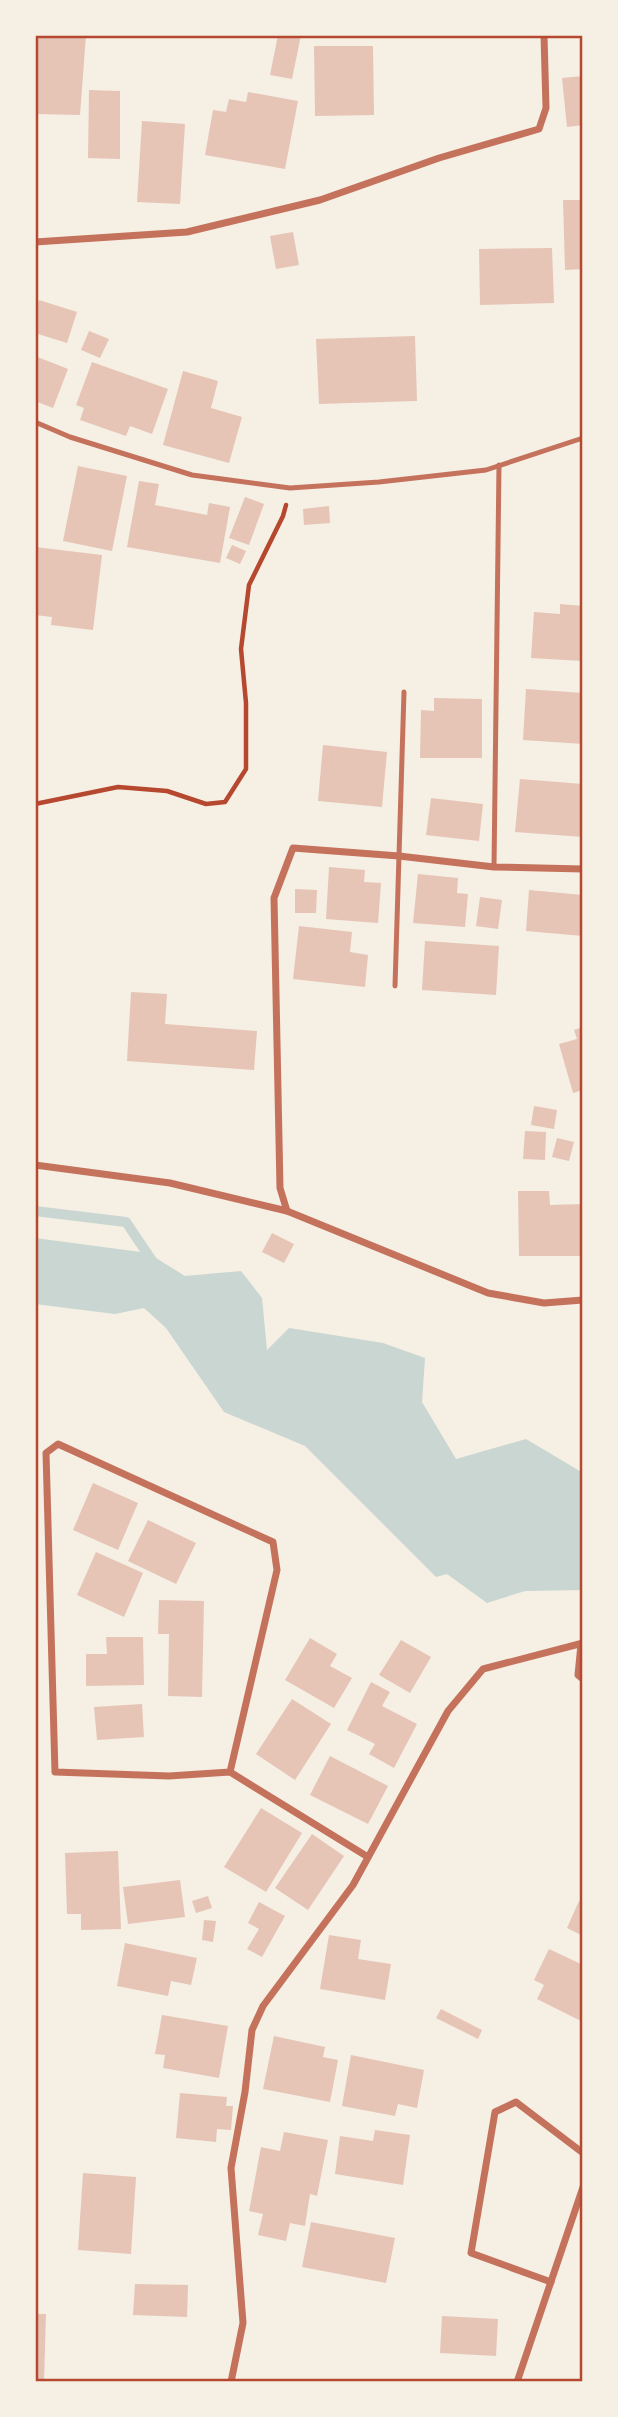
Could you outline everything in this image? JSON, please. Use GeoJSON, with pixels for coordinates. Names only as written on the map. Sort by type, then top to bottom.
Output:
{"type":"FeatureCollection","features":[{"type":"Feature","properties":{"kind":"street"},"geometry":{"type":"LineString","coordinates":[[35,242],[187,232],[320,200],[439,158],[539,129],[547,108],[544,35]]}},
{"type":"Feature","properties":{"kind":"street"},"geometry":{"type":"LineString","coordinates":[[287,1211],[280,1188],[274,898],[293,848],[494,867],[583,869]]}},
{"type":"Feature","properties":{"kind":"street"},"geometry":{"type":"LineString","coordinates":[[35,1165],[170,1183],[287,1211],[488,1293],[544,1303],[583,1300]]}},
{"type":"Feature","properties":{"kind":"street"},"geometry":{"type":"LineString","coordinates":[[230,1772],[277,1570],[273,1542],[58,1444],[46,1453],[55,1772],[169,1776],[230,1772],[368,1857]]}},
{"type":"Feature","properties":{"kind":"street"},"geometry":{"type":"LineString","coordinates":[[231,2382],[243,2323],[231,2168],[245,2092],[252,2030],[263,2006],[353,1885],[448,1711],[483,1669],[582,1644],[578,1675],[583,1679]]}},
{"type":"Feature","properties":{"kind":"street"},"geometry":{"type":"LineString","coordinates":[[551,2281],[471,2253],[495,2112],[516,2102],[583,2153]]}},
{"type":"Feature","properties":{"kind":"street"},"geometry":{"type":"LineString","coordinates":[[517,2382],[583,2188]]}},
{"type":"Feature","properties":{"kind":"lane"},"geometry":{"type":"LineString","coordinates":[[35,422],[70,437],[192,475],[290,488],[379,482],[486,470],[583,438]]}},
{"type":"Feature","properties":{"kind":"lane"},"geometry":{"type":"LineString","coordinates":[[494,867],[499,466]]}},
{"type":"Feature","properties":{"kind":"lane"},"geometry":{"type":"LineString","coordinates":[[395,986],[404,692]]}},
{"type":"Feature","properties":{"kind":"path"},"geometry":{"type":"LineString","coordinates":[[35,804],[118,787],[167,791],[206,804],[225,803],[246,769],[246,703],[241,649],[249,585],[283,516],[290,488]]}},
{"type":"Feature","properties":{"kind":"shaded area"},"geometry":{"type":"Polygon","coordinates":[[[35,1238],[148,1253],[185,1276],[241,1271],[262,1298],[267,1350],[289,1328],[383,1343],[425,1358],[422,1402],[456,1459],[526,1439],[583,1473],[583,1590],[525,1591],[487,1603],[447,1574],[436,1577],[305,1446],[224,1412],[166,1328],[144,1308],[115,1314],[35,1304],[35,1238]]]}},
{"type":"Feature","properties":{"kind":"building"},"geometry":{"type":"Polygon","coordinates":[[[86,35],[80,115],[35,114],[35,38],[86,35]]]}},
{"type":"Feature","properties":{"kind":"building"},"geometry":{"type":"Polygon","coordinates":[[[278,35],[301,35],[292,79],[270,75],[278,35]]]}},
{"type":"Feature","properties":{"kind":"building"},"geometry":{"type":"Polygon","coordinates":[[[314,46],[373,46],[374,115],[315,116],[314,46]]]}},
{"type":"Feature","properties":{"kind":"building"},"geometry":{"type":"Polygon","coordinates":[[[583,76],[583,125],[567,127],[562,78],[583,76]]]}},
{"type":"Feature","properties":{"kind":"building"},"geometry":{"type":"Polygon","coordinates":[[[89,90],[120,91],[120,159],[88,158],[89,90]]]}},
{"type":"Feature","properties":{"kind":"building"},"geometry":{"type":"Polygon","coordinates":[[[248,92],[298,101],[285,169],[205,155],[213,110],[226,112],[229,99],[246,102],[248,92]]]}},
{"type":"Feature","properties":{"kind":"building"},"geometry":{"type":"Polygon","coordinates":[[[142,121],[185,124],[180,204],[137,202],[142,121]]]}},
{"type":"Feature","properties":{"kind":"building"},"geometry":{"type":"Polygon","coordinates":[[[563,200],[583,200],[583,269],[565,270],[563,200]]]}},
{"type":"Feature","properties":{"kind":"building"},"geometry":{"type":"Polygon","coordinates":[[[293,232],[299,265],[276,269],[270,236],[293,232]]]}},
{"type":"Feature","properties":{"kind":"building"},"geometry":{"type":"Polygon","coordinates":[[[552,248],[554,303],[480,305],[479,249],[552,248]]]}},
{"type":"Feature","properties":{"kind":"building"},"geometry":{"type":"Polygon","coordinates":[[[39,300],[77,312],[67,343],[35,333],[35,312],[39,300]]]}},
{"type":"Feature","properties":{"kind":"building"},"geometry":{"type":"Polygon","coordinates":[[[89,331],[109,339],[100,358],[81,350],[89,331]]]}},
{"type":"Feature","properties":{"kind":"building"},"geometry":{"type":"Polygon","coordinates":[[[415,336],[417,401],[319,404],[316,339],[415,336]]]}},
{"type":"Feature","properties":{"kind":"building"},"geometry":{"type":"Polygon","coordinates":[[[35,356],[68,369],[53,408],[35,401],[35,356]]]}},
{"type":"Feature","properties":{"kind":"building"},"geometry":{"type":"Polygon","coordinates":[[[92,362],[168,389],[152,434],[130,426],[126,436],[80,420],[84,408],[76,405],[92,362]]]}},
{"type":"Feature","properties":{"kind":"building"},"geometry":{"type":"Polygon","coordinates":[[[183,371],[218,381],[211,408],[242,417],[229,463],[163,445],[183,371]]]}},
{"type":"Feature","properties":{"kind":"building"},"geometry":{"type":"Polygon","coordinates":[[[78,466],[127,476],[112,551],[63,541],[78,466]]]}},
{"type":"Feature","properties":{"kind":"building"},"geometry":{"type":"Polygon","coordinates":[[[139,481],[159,484],[155,505],[207,515],[209,503],[230,507],[220,563],[127,547],[139,481]]]}},
{"type":"Feature","properties":{"kind":"building"},"geometry":{"type":"Polygon","coordinates":[[[245,497],[264,504],[249,545],[229,538],[245,497]]]}},
{"type":"Feature","properties":{"kind":"building"},"geometry":{"type":"Polygon","coordinates":[[[329,506],[330,523],[304,525],[303,509],[329,506]]]}},
{"type":"Feature","properties":{"kind":"building"},"geometry":{"type":"Polygon","coordinates":[[[232,545],[246,551],[240,564],[226,558],[232,545]]]}},
{"type":"Feature","properties":{"kind":"building"},"geometry":{"type":"Polygon","coordinates":[[[35,547],[102,555],[93,630],[51,625],[52,617],[35,615],[35,547]]]}},
{"type":"Feature","properties":{"kind":"building"},"geometry":{"type":"Polygon","coordinates":[[[560,604],[583,606],[583,661],[531,658],[534,612],[560,614],[560,604]]]}},
{"type":"Feature","properties":{"kind":"building"},"geometry":{"type":"Polygon","coordinates":[[[526,689],[583,693],[583,744],[523,740],[526,689]]]}},
{"type":"Feature","properties":{"kind":"building"},"geometry":{"type":"Polygon","coordinates":[[[434,698],[482,699],[482,758],[420,758],[421,710],[434,711],[434,698]]]}},
{"type":"Feature","properties":{"kind":"building"},"geometry":{"type":"Polygon","coordinates":[[[323,745],[387,752],[382,807],[318,801],[323,745]]]}},
{"type":"Feature","properties":{"kind":"building"},"geometry":{"type":"Polygon","coordinates":[[[520,779],[583,784],[583,837],[515,832],[520,779]]]}},
{"type":"Feature","properties":{"kind":"building"},"geometry":{"type":"Polygon","coordinates":[[[431,798],[483,804],[479,841],[426,835],[431,798]]]}},
{"type":"Feature","properties":{"kind":"building"},"geometry":{"type":"Polygon","coordinates":[[[329,867],[365,870],[364,882],[381,883],[378,923],[326,919],[329,867]]]}},
{"type":"Feature","properties":{"kind":"building"},"geometry":{"type":"Polygon","coordinates":[[[418,874],[458,878],[457,893],[468,894],[465,927],[413,923],[418,874]]]}},
{"type":"Feature","properties":{"kind":"building"},"geometry":{"type":"Polygon","coordinates":[[[295,889],[317,890],[316,913],[295,913],[295,889]]]}},
{"type":"Feature","properties":{"kind":"building"},"geometry":{"type":"Polygon","coordinates":[[[529,890],[583,895],[583,936],[526,931],[529,890]]]}},
{"type":"Feature","properties":{"kind":"building"},"geometry":{"type":"Polygon","coordinates":[[[480,897],[502,900],[498,929],[476,926],[480,897]]]}},
{"type":"Feature","properties":{"kind":"building"},"geometry":{"type":"Polygon","coordinates":[[[299,926],[352,932],[350,952],[368,955],[365,987],[293,979],[299,926]]]}},
{"type":"Feature","properties":{"kind":"building"},"geometry":{"type":"Polygon","coordinates":[[[425,941],[499,946],[496,995],[422,990],[425,941]]]}},
{"type":"Feature","properties":{"kind":"building"},"geometry":{"type":"Polygon","coordinates":[[[131,992],[167,994],[165,1024],[257,1031],[254,1070],[127,1061],[131,992]]]}},
{"type":"Feature","properties":{"kind":"building"},"geometry":{"type":"Polygon","coordinates":[[[583,1027],[583,1090],[573,1093],[559,1044],[577,1039],[574,1030],[583,1027]]]}},
{"type":"Feature","properties":{"kind":"building"},"geometry":{"type":"Polygon","coordinates":[[[534,1106],[557,1110],[554,1129],[531,1125],[534,1106]]]}},
{"type":"Feature","properties":{"kind":"building"},"geometry":{"type":"Polygon","coordinates":[[[525,1131],[546,1132],[545,1160],[523,1159],[525,1131]]]}},
{"type":"Feature","properties":{"kind":"building"},"geometry":{"type":"Polygon","coordinates":[[[557,1138],[574,1142],[569,1161],[552,1157],[557,1138]]]}},
{"type":"Feature","properties":{"kind":"building"},"geometry":{"type":"Polygon","coordinates":[[[518,1191],[549,1191],[550,1205],[583,1204],[583,1256],[519,1256],[518,1191]]]}},
{"type":"Feature","properties":{"kind":"building"},"geometry":{"type":"Polygon","coordinates":[[[272,1233],[294,1244],[284,1263],[262,1252],[272,1233]]]}},
{"type":"Feature","properties":{"kind":"building"},"geometry":{"type":"Polygon","coordinates":[[[93,1483],[138,1503],[118,1550],[73,1530],[93,1483]]]}},
{"type":"Feature","properties":{"kind":"building"},"geometry":{"type":"Polygon","coordinates":[[[148,1520],[196,1543],[176,1584],[128,1561],[148,1520]]]}},
{"type":"Feature","properties":{"kind":"building"},"geometry":{"type":"Polygon","coordinates":[[[96,1552],[143,1573],[124,1617],[77,1595],[96,1552]]]}},
{"type":"Feature","properties":{"kind":"building"},"geometry":{"type":"Polygon","coordinates":[[[159,1600],[204,1601],[202,1697],[168,1696],[169,1634],[158,1634],[159,1600]]]}},
{"type":"Feature","properties":{"kind":"building"},"geometry":{"type":"Polygon","coordinates":[[[106,1637],[143,1637],[144,1685],[86,1686],[86,1654],[107,1654],[106,1637]]]}},
{"type":"Feature","properties":{"kind":"building"},"geometry":{"type":"Polygon","coordinates":[[[310,1638],[337,1654],[330,1666],[352,1678],[334,1708],[285,1680],[310,1638]]]}},
{"type":"Feature","properties":{"kind":"building"},"geometry":{"type":"Polygon","coordinates":[[[401,1640],[431,1657],[410,1693],[379,1675],[401,1640]]]}},
{"type":"Feature","properties":{"kind":"building"},"geometry":{"type":"Polygon","coordinates":[[[371,1682],[390,1692],[382,1706],[417,1724],[394,1768],[369,1754],[375,1744],[347,1730],[371,1682]]]}},
{"type":"Feature","properties":{"kind":"building"},"geometry":{"type":"Polygon","coordinates":[[[292,1699],[331,1724],[295,1780],[256,1754],[292,1699]]]}},
{"type":"Feature","properties":{"kind":"building"},"geometry":{"type":"Polygon","coordinates":[[[142,1704],[144,1737],[97,1740],[94,1707],[142,1704]]]}},
{"type":"Feature","properties":{"kind":"building"},"geometry":{"type":"Polygon","coordinates":[[[330,1756],[388,1786],[368,1824],[310,1795],[330,1756]]]}},
{"type":"Feature","properties":{"kind":"building"},"geometry":{"type":"Polygon","coordinates":[[[261,1808],[302,1833],[266,1892],[224,1867],[261,1808]]]}},
{"type":"Feature","properties":{"kind":"building"},"geometry":{"type":"Polygon","coordinates":[[[312,1834],[344,1856],[308,1910],[275,1888],[312,1834]]]}},
{"type":"Feature","properties":{"kind":"building"},"geometry":{"type":"Polygon","coordinates":[[[118,1851],[121,1929],[81,1930],[81,1914],[67,1914],[65,1853],[118,1851]]]}},
{"type":"Feature","properties":{"kind":"building"},"geometry":{"type":"Polygon","coordinates":[[[180,1880],[185,1917],[128,1924],[123,1887],[180,1880]]]}},
{"type":"Feature","properties":{"kind":"building"},"geometry":{"type":"Polygon","coordinates":[[[208,1896],[212,1908],[196,1913],[192,1901],[208,1896]]]}},
{"type":"Feature","properties":{"kind":"building"},"geometry":{"type":"Polygon","coordinates":[[[579,1901],[583,1903],[583,1936],[567,1928],[579,1901]]]}},
{"type":"Feature","properties":{"kind":"building"},"geometry":{"type":"Polygon","coordinates":[[[259,1902],[285,1916],[262,1957],[247,1949],[259,1929],[248,1923],[259,1902]]]}},
{"type":"Feature","properties":{"kind":"building"},"geometry":{"type":"Polygon","coordinates":[[[204,1920],[216,1921],[213,1942],[202,1940],[204,1920]]]}},
{"type":"Feature","properties":{"kind":"building"},"geometry":{"type":"Polygon","coordinates":[[[329,1935],[361,1940],[358,1959],[391,1964],[385,2000],[320,1989],[329,1935]]]}},
{"type":"Feature","properties":{"kind":"building"},"geometry":{"type":"Polygon","coordinates":[[[125,1943],[197,1958],[191,1985],[171,1981],[168,1996],[117,1986],[125,1943]]]}},
{"type":"Feature","properties":{"kind":"building"},"geometry":{"type":"Polygon","coordinates":[[[549,1949],[583,1965],[583,2022],[537,1999],[544,1985],[534,1980],[549,1949]]]}},
{"type":"Feature","properties":{"kind":"building"},"geometry":{"type":"Polygon","coordinates":[[[441,2009],[482,2030],[478,2039],[436,2018],[441,2009]]]}},
{"type":"Feature","properties":{"kind":"building"},"geometry":{"type":"Polygon","coordinates":[[[162,2015],[228,2026],[219,2078],[163,2068],[165,2055],[155,2054],[162,2015]]]}},
{"type":"Feature","properties":{"kind":"building"},"geometry":{"type":"Polygon","coordinates":[[[274,2036],[325,2047],[323,2057],[338,2060],[330,2102],[263,2089],[274,2036]]]}},
{"type":"Feature","properties":{"kind":"building"},"geometry":{"type":"Polygon","coordinates":[[[351,2055],[424,2070],[417,2108],[398,2104],[395,2116],[342,2106],[351,2055]]]}},
{"type":"Feature","properties":{"kind":"building"},"geometry":{"type":"Polygon","coordinates":[[[180,2093],[227,2097],[226,2106],[233,2106],[231,2130],[217,2129],[216,2142],[176,2138],[180,2093]]]}},
{"type":"Feature","properties":{"kind":"building"},"geometry":{"type":"Polygon","coordinates":[[[375,2130],[410,2135],[403,2185],[335,2174],[340,2136],[373,2141],[375,2130]]]}},
{"type":"Feature","properties":{"kind":"building"},"geometry":{"type":"Polygon","coordinates":[[[284,2132],[328,2140],[317,2196],[310,2194],[305,2226],[290,2223],[286,2241],[258,2235],[263,2214],[249,2211],[261,2147],[280,2151],[284,2132]]]}},
{"type":"Feature","properties":{"kind":"building"},"geometry":{"type":"Polygon","coordinates":[[[83,2173],[136,2177],[131,2254],[78,2250],[83,2173]]]}},
{"type":"Feature","properties":{"kind":"building"},"geometry":{"type":"Polygon","coordinates":[[[311,2222],[395,2238],[386,2283],[302,2267],[311,2222]]]}},
{"type":"Feature","properties":{"kind":"building"},"geometry":{"type":"Polygon","coordinates":[[[135,2284],[188,2285],[187,2317],[133,2315],[135,2284]]]}},
{"type":"Feature","properties":{"kind":"building"},"geometry":{"type":"Polygon","coordinates":[[[35,2314],[46,2314],[44,2382],[35,2382],[35,2314]]]}},
{"type":"Feature","properties":{"kind":"building"},"geometry":{"type":"Polygon","coordinates":[[[442,2316],[498,2319],[496,2356],[440,2353],[442,2316]]]}},
{"type":"Feature","properties":{"kind":"waterway"},"geometry":{"type":"LineString","coordinates":[[35,1211],[126,1222],[155,1265]]}}]}
